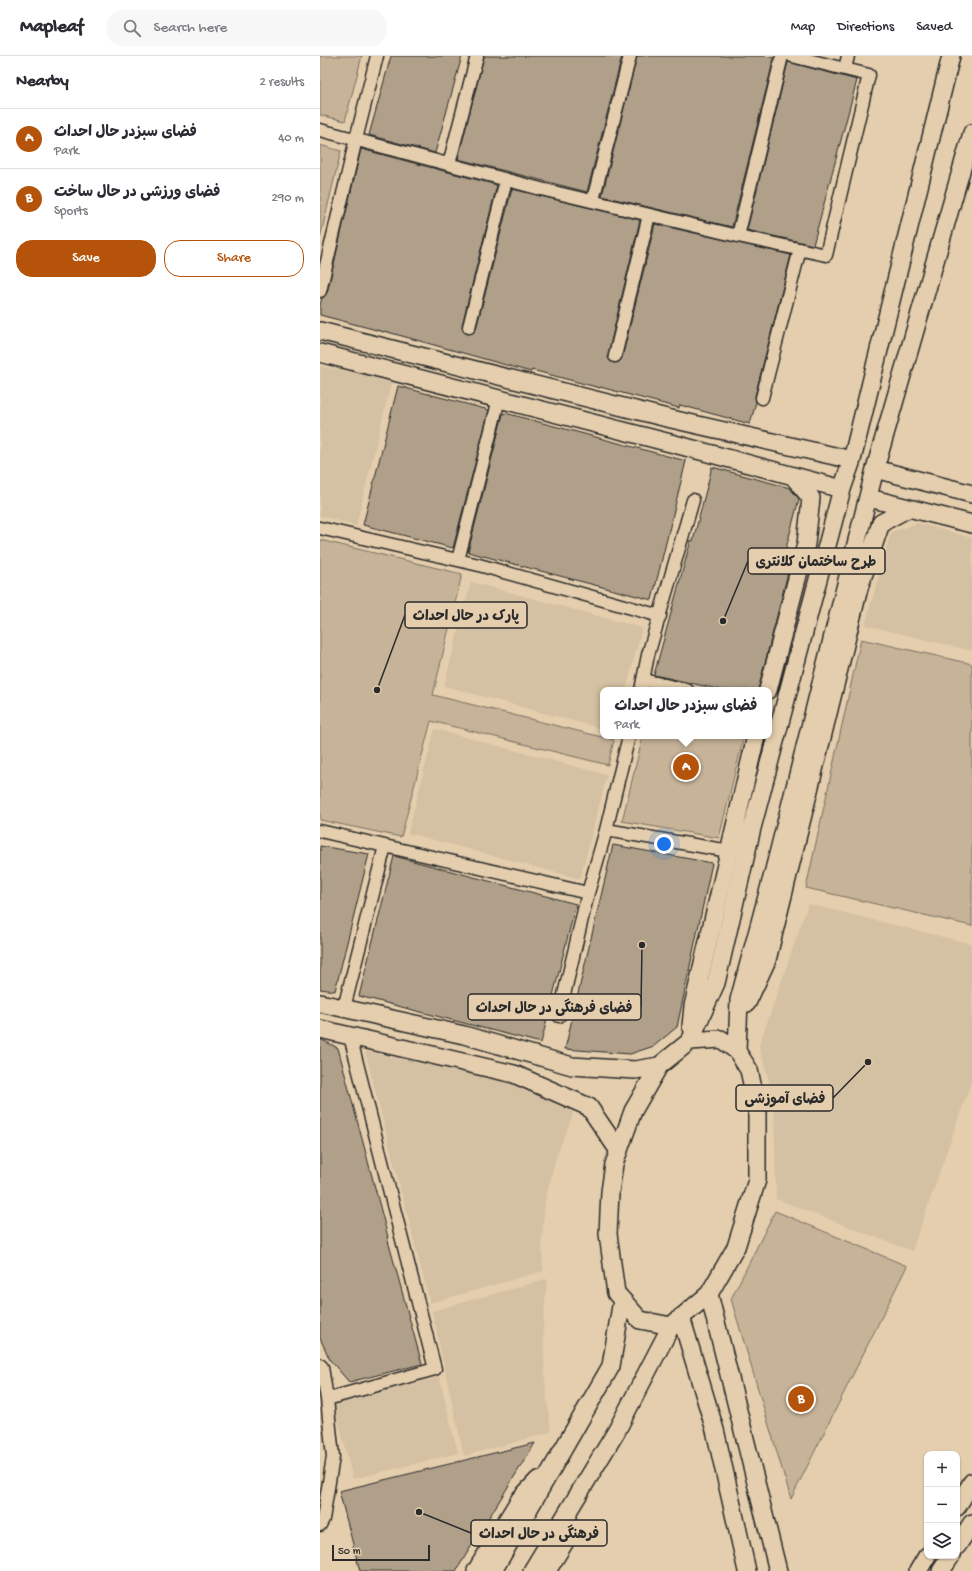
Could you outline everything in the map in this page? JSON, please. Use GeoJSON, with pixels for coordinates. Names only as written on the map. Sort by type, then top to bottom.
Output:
{"type":"FeatureCollection","features":[{"type":"Feature","properties":{"kind":"street"},"geometry":{"type":"LineString","coordinates":[[320,291],[377,56]]}},
{"type":"Feature","properties":{"kind":"street"},"geometry":{"type":"LineString","coordinates":[[448,164],[477,56]]}},
{"type":"Feature","properties":{"kind":"street"},"geometry":{"type":"LineString","coordinates":[[593,200],[630,56]]}},
{"type":"Feature","properties":{"kind":"street"},"geometry":{"type":"LineString","coordinates":[[738,236],[782,56]]}},
{"type":"Feature","properties":{"kind":"street"},"geometry":{"type":"LineString","coordinates":[[320,130],[506,180],[593,200],[648,215],[738,236],[826,254],[869,75],[792,56]]}},
{"type":"Feature","properties":{"kind":"street"},"geometry":{"type":"LineString","coordinates":[[845,69],[848,56]]}},
{"type":"Feature","properties":{"kind":"street"},"geometry":{"type":"LineString","coordinates":[[676,1322],[640,1320],[616,1294],[608,1234],[610,1192],[614,1164],[633,1111],[659,1066],[690,1041],[716,983],[752,828],[842,489],[852,460],[951,56]]}},
{"type":"Feature","properties":{"kind":"street"},"geometry":{"type":"LineString","coordinates":[[737,1051],[739,1000],[869,498],[875,469],[972,133]]}},
{"type":"Feature","properties":{"kind":"street"},"geometry":{"type":"LineString","coordinates":[[469,327],[506,180]]}},
{"type":"Feature","properties":{"kind":"street"},"geometry":{"type":"LineString","coordinates":[[615,356],[648,215]]}},
{"type":"Feature","properties":{"kind":"street"},"geometry":{"type":"LineString","coordinates":[[762,398],[800,249]]}},
{"type":"Feature","properties":{"kind":"street"},"geometry":{"type":"LineString","coordinates":[[320,331],[667,418],[852,460]]}},
{"type":"Feature","properties":{"kind":"street"},"geometry":{"type":"LineString","coordinates":[[320,353],[842,489]]}},
{"type":"Feature","properties":{"kind":"street"},"geometry":{"type":"LineString","coordinates":[[458,560],[499,399]]}},
{"type":"Feature","properties":{"kind":"street"},"geometry":{"type":"LineString","coordinates":[[875,469],[972,494]]}},
{"type":"Feature","properties":{"kind":"street"},"geometry":{"type":"LineString","coordinates":[[769,687],[806,544],[811,498],[793,476]]}},
{"type":"Feature","properties":{"kind":"street"},"geometry":{"type":"LineString","coordinates":[[869,498],[972,524]]}},
{"type":"Feature","properties":{"kind":"street"},"geometry":{"type":"LineString","coordinates":[[660,687],[642,685],[648,655],[693,500]]}},
{"type":"Feature","properties":{"kind":"street"},"geometry":{"type":"LineString","coordinates":[[737,1025],[767,960],[859,588],[881,523],[909,508]]}},
{"type":"Feature","properties":{"kind":"street"},"geometry":{"type":"LineString","coordinates":[[320,528],[458,560],[660,616]]}},
{"type":"Feature","properties":{"kind":"street"},"geometry":{"type":"LineString","coordinates":[[791,600],[816,588]]}},
{"type":"Feature","properties":{"kind":"street"},"geometry":{"type":"LineString","coordinates":[[559,1016],[588,893],[606,830],[628,739]]}},
{"type":"Feature","properties":{"kind":"street"},"geometry":{"type":"LineString","coordinates":[[690,1041],[693,1006],[755,739]]}},
{"type":"Feature","properties":{"kind":"street"},"geometry":{"type":"LineString","coordinates":[[606,830],[729,851]]}},
{"type":"Feature","properties":{"kind":"street"},"geometry":{"type":"LineString","coordinates":[[320,831],[588,893]]}},
{"type":"Feature","properties":{"kind":"street"},"geometry":{"type":"LineString","coordinates":[[344,1008],[385,846]]}},
{"type":"Feature","properties":{"kind":"street"},"geometry":{"type":"LineString","coordinates":[[320,1003],[464,1035],[572,1066],[635,1070],[659,1066]]}},
{"type":"Feature","properties":{"kind":"street"},"geometry":{"type":"LineString","coordinates":[[320,1030],[514,1074],[588,1107],[619,1152]]}},
{"type":"Feature","properties":{"kind":"street"},"geometry":{"type":"LineString","coordinates":[[327,1399],[435,1369],[350,1036]]}},
{"type":"Feature","properties":{"kind":"street"},"geometry":{"type":"LineString","coordinates":[[532,1571],[616,1432],[676,1322],[709,1294],[736,1247],[757,1180],[757,1106],[748,1070],[737,1051],[721,1039],[690,1041]]}},
{"type":"Feature","properties":{"kind":"street"},"geometry":{"type":"LineString","coordinates":[[709,1294],[778,1571]]}},
{"type":"Feature","properties":{"kind":"street"},"geometry":{"type":"LineString","coordinates":[[493,1571],[611,1366],[622,1300]]}},
{"type":"Feature","properties":{"kind":"street"},"geometry":{"type":"LineString","coordinates":[[676,1322],[715,1430],[747,1571]]}},
{"type":"Feature","properties":{"kind":"street"},"geometry":{"type":"LineString","coordinates":[[320,1365],[322,1367],[327,1399],[333,1457],[323,1519],[320,1525]]}},
{"type":"Feature","properties":{"kind":"street"},"geometry":{"type":"LineString","coordinates":[[476,1571],[520,1499],[554,1465]]}},
{"type":"Feature","properties":{"kind":"street"},"geometry":{"type":"LineString","coordinates":[[960,1502],[972,1482]]}},
{"type":"Feature","properties":{"kind":"street"},"geometry":{"type":"LineString","coordinates":[[547,1571],[566,1540],[568,1511]]}},
{"type":"Feature","properties":{"kind":"street"},"geometry":{"type":"LineString","coordinates":[[960,1542],[972,1524]]}},
{"type":"Feature","properties":{"kind":"street"},"geometry":{"type":"LineString","coordinates":[[918,1571],[925,1559]]}},
{"type":"Feature","properties":{"kind":"street"},"geometry":{"type":"LineString","coordinates":[[941,1571],[949,1559]]}},
{"type":"Feature","properties":{"kind":"shaded area"},"geometry":{"type":"Polygon","coordinates":[[[320,56],[362,56],[345,121],[320,115],[320,56]]]}},
{"type":"Feature","properties":{"kind":"shaded area"},"geometry":{"type":"Polygon","coordinates":[[[320,145],[341,151],[320,238],[320,145]]]}},
{"type":"Feature","properties":{"kind":"shaded area"},"geometry":{"type":"Polygon","coordinates":[[[320,366],[392,380],[356,526],[320,516],[320,366]]]}},
{"type":"Feature","properties":{"kind":"shaded area"},"geometry":{"type":"Polygon","coordinates":[[[918,523],[972,538],[972,651],[865,625],[891,532],[918,523]]]}},
{"type":"Feature","properties":{"kind":"shaded area"},"geometry":{"type":"Polygon","coordinates":[[[320,540],[462,574],[433,695],[600,737],[600,739],[614,740],[608,765],[431,721],[401,837],[320,820],[320,540]]]}},
{"type":"Feature","properties":{"kind":"shaded area"},"geometry":{"type":"Polygon","coordinates":[[[471,582],[642,628],[627,687],[600,687],[600,728],[444,686],[471,582]]]}},
{"type":"Feature","properties":{"kind":"shaded area"},"geometry":{"type":"Polygon","coordinates":[[[861,639],[972,664],[972,926],[806,888],[861,639]]]}},
{"type":"Feature","properties":{"kind":"shaded area"},"geometry":{"type":"Polygon","coordinates":[[[435,729],[607,775],[580,879],[408,833],[435,729]]]}},
{"type":"Feature","properties":{"kind":"shaded area"},"geometry":{"type":"Polygon","coordinates":[[[642,739],[743,739],[719,838],[622,821],[642,739]]]}},
{"type":"Feature","properties":{"kind":"shaded area"},"geometry":{"type":"Polygon","coordinates":[[[808,904],[972,944],[972,1079],[912,1251],[776,1199],[774,1098],[759,1046],[808,904]]]}},
{"type":"Feature","properties":{"kind":"shaded area"},"geometry":{"type":"Polygon","coordinates":[[[365,1051],[517,1084],[574,1112],[556,1157],[545,1201],[542,1238],[543,1271],[430,1303],[365,1051]]]}},
{"type":"Feature","properties":{"kind":"shaded area"},"geometry":{"type":"Polygon","coordinates":[[[775,1211],[907,1266],[791,1499],[731,1299],[775,1211]]]}},
{"type":"Feature","properties":{"kind":"shaded area"},"geometry":{"type":"Polygon","coordinates":[[[547,1279],[543,1326],[545,1380],[551,1432],[464,1456],[432,1311],[547,1279]]]}},
{"type":"Feature","properties":{"kind":"shaded area"},"geometry":{"type":"Polygon","coordinates":[[[439,1377],[458,1453],[353,1479],[334,1403],[439,1377]]]}},
{"type":"Feature","properties":{"kind":"building"},"geometry":{"type":"Polygon","coordinates":[[[391,56],[462,56],[435,153],[369,135],[391,56]]]}},
{"type":"Feature","properties":{"kind":"building"},"geometry":{"type":"Polygon","coordinates":[[[484,56],[622,56],[587,192],[458,159],[484,56]]]}},
{"type":"Feature","properties":{"kind":"building"},"geometry":{"type":"Polygon","coordinates":[[[637,56],[765,56],[774,58],[732,227],[602,196],[637,56]]]}},
{"type":"Feature","properties":{"kind":"building"},"geometry":{"type":"Polygon","coordinates":[[[788,62],[857,80],[813,245],[747,230],[788,62]]]}},
{"type":"Feature","properties":{"kind":"building"},"geometry":{"type":"Polygon","coordinates":[[[361,149],[497,185],[462,325],[464,332],[468,334],[474,332],[476,329],[512,189],[640,220],[608,354],[610,361],[614,363],[620,361],[622,358],[655,224],[791,255],[755,396],[756,402],[750,424],[680,405],[679,408],[532,370],[531,372],[384,331],[320,315],[320,305],[322,298],[327,293],[361,149]]]}},
{"type":"Feature","properties":{"kind":"building"},"geometry":{"type":"Polygon","coordinates":[[[398,386],[489,410],[453,548],[363,525],[398,386]]]}},
{"type":"Feature","properties":{"kind":"building"},"geometry":{"type":"Polygon","coordinates":[[[505,413],[686,461],[652,600],[468,552],[503,414],[505,413]]]}},
{"type":"Feature","properties":{"kind":"building"},"geometry":{"type":"Polygon","coordinates":[[[712,467],[790,488],[799,499],[782,563],[790,565],[759,687],[708,687],[654,675],[691,540],[693,541],[712,467]]]}},
{"type":"Feature","properties":{"kind":"building"},"geometry":{"type":"Polygon","coordinates":[[[613,845],[712,863],[677,1027],[654,1046],[630,1054],[565,1049],[613,845]]]}},
{"type":"Feature","properties":{"kind":"building"},"geometry":{"type":"Polygon","coordinates":[[[320,846],[369,854],[335,991],[320,989],[320,846]]]}},
{"type":"Feature","properties":{"kind":"building"},"geometry":{"type":"Polygon","coordinates":[[[394,856],[576,904],[541,1043],[359,996],[394,856]]]}},
{"type":"Feature","properties":{"kind":"building"},"geometry":{"type":"Polygon","coordinates":[[[320,1039],[338,1048],[422,1364],[349,1382],[330,1360],[320,1338],[320,1039]]]}},
{"type":"Feature","properties":{"kind":"building"},"geometry":{"type":"Polygon","coordinates":[[[535,1443],[456,1571],[360,1571],[339,1491],[535,1443]]]}},
{"type":"Feature","properties":{"kind":"place","name":"طرح ساختمان کلانتری"},"geometry":{"type":"Point","coordinates":[723,621]}},
{"type":"Feature","properties":{"kind":"place","name":"پارک در حال احداث"},"geometry":{"type":"Point","coordinates":[377,690]}},
{"type":"Feature","properties":{"kind":"place","name":"فضای سبزدر حال احداث"},"geometry":{"type":"Point","coordinates":[686,767]}},
{"type":"Feature","properties":{"kind":"place","name":"فضای فرهنگی در حال احداث"},"geometry":{"type":"Point","coordinates":[642,945]}},
{"type":"Feature","properties":{"kind":"place","name":"فضای آموزشی"},"geometry":{"type":"Point","coordinates":[868,1062]}},
{"type":"Feature","properties":{"kind":"place","name":"فضای ورزشی در حال ساخت"},"geometry":{"type":"Point","coordinates":[801,1399]}},
{"type":"Feature","properties":{"kind":"place","name":"فرهنگی در حال احداث"},"geometry":{"type":"Point","coordinates":[419,1512]}}]}
